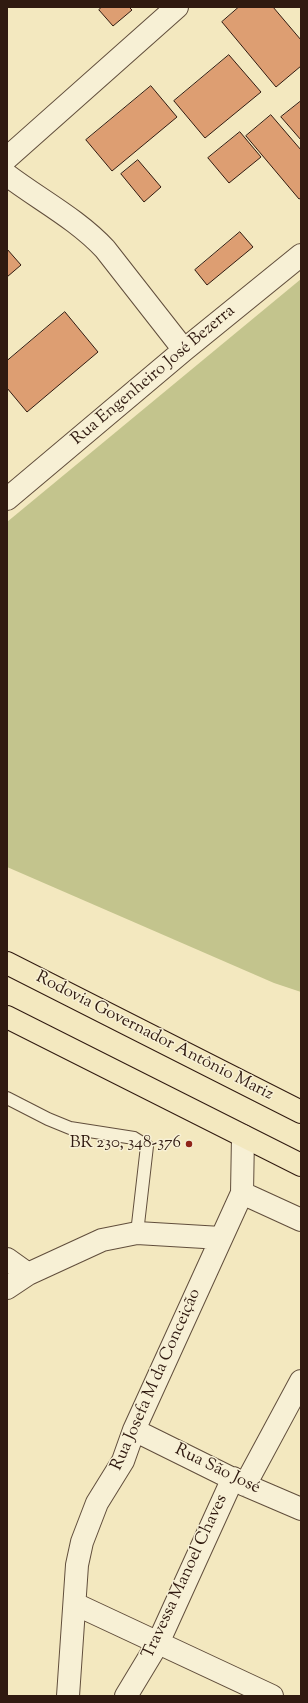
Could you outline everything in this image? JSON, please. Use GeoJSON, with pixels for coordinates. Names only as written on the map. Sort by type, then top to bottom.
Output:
{"type":"FeatureCollection","features":[{"type":"Feature","properties":{"kind":"highway","name":"Rodovia Governador Antônio Mariz"},"geometry":{"type":"LineString","coordinates":[[7,963],[301,1112]]}},
{"type":"Feature","properties":{"kind":"highway"},"geometry":{"type":"LineString","coordinates":[[7,1017],[301,1165]]}},
{"type":"Feature","properties":{"kind":"street"},"geometry":{"type":"LineString","coordinates":[[7,158],[177,7]]}},
{"type":"Feature","properties":{"kind":"street"},"geometry":{"type":"LineString","coordinates":[[7,175],[64,213],[91,235],[105,250],[184,350]]}},
{"type":"Feature","properties":{"kind":"street","name":"Rua Engenheiro José Bezerra"},"geometry":{"type":"LineString","coordinates":[[7,499],[184,350],[301,255]]}},
{"type":"Feature","properties":{"kind":"street","name":"Rua Josefa M da Conceição"},"geometry":{"type":"LineString","coordinates":[[68,1696],[77,1565],[82,1542],[97,1502],[123,1461],[134,1430],[242,1193],[244,1136]]}},
{"type":"Feature","properties":{"kind":"street"},"geometry":{"type":"LineString","coordinates":[[242,1193],[301,1220]]}},
{"type":"Feature","properties":{"kind":"street"},"geometry":{"type":"LineString","coordinates":[[7,1288],[28,1274],[102,1240],[137,1233],[221,1238]]}},
{"type":"Feature","properties":{"kind":"street"},"geometry":{"type":"LineString","coordinates":[[7,1258],[28,1274]]}},
{"type":"Feature","properties":{"kind":"street","name":"Travessa Manoel Chaves"},"geometry":{"type":"LineString","coordinates":[[126,1696],[158,1643],[239,1481],[301,1381]]}},
{"type":"Feature","properties":{"kind":"street","name":"Rua São José"},"geometry":{"type":"LineString","coordinates":[[134,1430],[239,1481],[301,1509]]}},
{"type":"Feature","properties":{"kind":"street"},"geometry":{"type":"LineString","coordinates":[[75,1604],[272,1696]]}},
{"type":"Feature","properties":{"kind":"lane"},"geometry":{"type":"LineString","coordinates":[[7,1098],[48,1119],[70,1128],[134,1138],[147,1146],[137,1233]]}},
{"type":"Feature","properties":{"kind":"green space"},"geometry":{"type":"Polygon","coordinates":[[[301,279],[301,992],[274,983],[7,867],[7,522],[301,279]]]}},
{"type":"Feature","properties":{"kind":"building"},"geometry":{"type":"Polygon","coordinates":[[[102,7],[129,7],[132,10],[113,26],[99,10],[102,7]]]}},
{"type":"Feature","properties":{"kind":"building"},"geometry":{"type":"Polygon","coordinates":[[[239,7],[273,7],[301,40],[301,66],[276,87],[222,22],[239,7]]]}},
{"type":"Feature","properties":{"kind":"building"},"geometry":{"type":"Polygon","coordinates":[[[229,55],[261,92],[205,138],[174,101],[229,55]]]}},
{"type":"Feature","properties":{"kind":"building"},"geometry":{"type":"Polygon","coordinates":[[[151,86],[177,117],[112,171],[86,140],[151,86]]]}},
{"type":"Feature","properties":{"kind":"building"},"geometry":{"type":"Polygon","coordinates":[[[301,101],[301,140],[281,117],[301,101]]]}},
{"type":"Feature","properties":{"kind":"building"},"geometry":{"type":"Polygon","coordinates":[[[271,115],[301,150],[301,198],[299,199],[246,136],[271,115]]]}},
{"type":"Feature","properties":{"kind":"building"},"geometry":{"type":"Polygon","coordinates":[[[240,132],[261,157],[229,183],[208,158],[240,132]]]}},
{"type":"Feature","properties":{"kind":"building"},"geometry":{"type":"Polygon","coordinates":[[[138,160],[161,187],[144,202],[121,174],[138,160]]]}},
{"type":"Feature","properties":{"kind":"building"},"geometry":{"type":"Polygon","coordinates":[[[240,232],[253,247],[207,285],[195,270],[240,232]]]}},
{"type":"Feature","properties":{"kind":"building"},"geometry":{"type":"Polygon","coordinates":[[[7,249],[21,265],[7,277],[7,249]]]}},
{"type":"Feature","properties":{"kind":"building"},"geometry":{"type":"Polygon","coordinates":[[[65,312],[98,352],[27,412],[7,388],[7,361],[65,312]]]}},
{"type":"Feature","properties":{"kind":"place","name":"BR 230, 348-376"},"geometry":{"type":"Point","coordinates":[189,1144]}}]}
